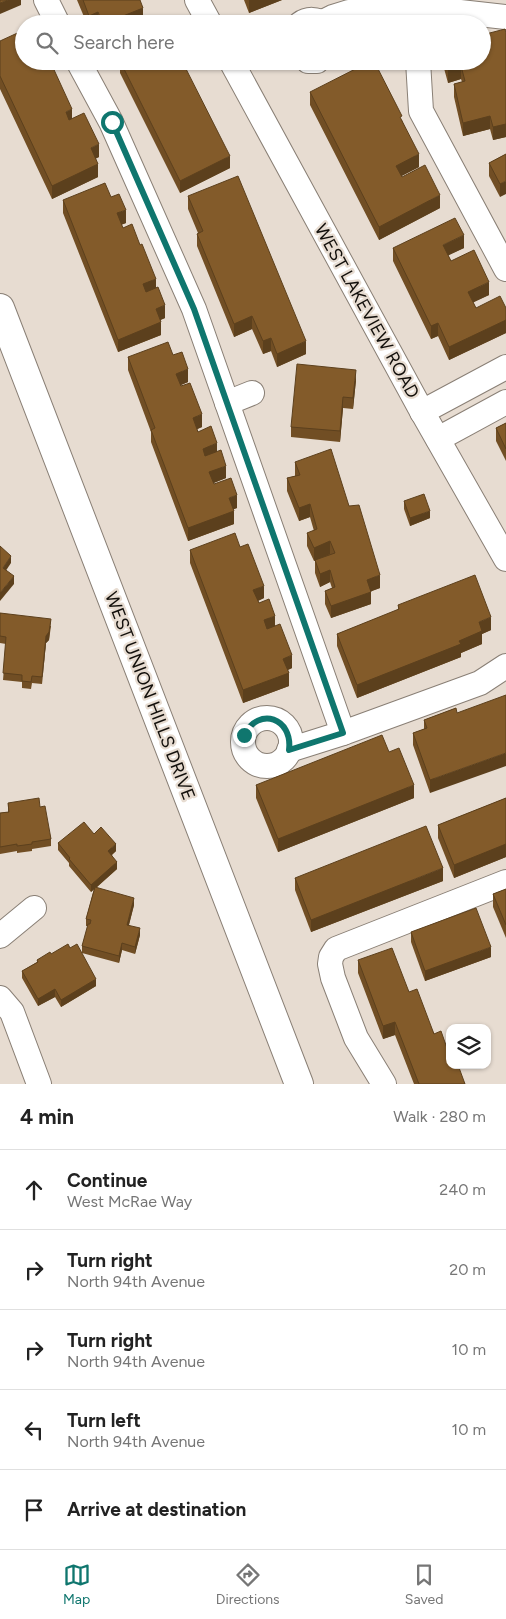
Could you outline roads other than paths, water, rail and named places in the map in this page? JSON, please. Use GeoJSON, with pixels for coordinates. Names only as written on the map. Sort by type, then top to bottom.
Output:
{"type":"FeatureCollection","features":[{"type":"Feature","properties":{"kind":"main road","name":"WEST UNION HILLS DRIVE"},"geometry":{"type":"LineString","coordinates":[[0,308],[299,1084]]}},
{"type":"Feature","properties":{"kind":"street"},"geometry":{"type":"LineString","coordinates":[[46,0],[54,15]]}},
{"type":"Feature","properties":{"kind":"street"},"geometry":{"type":"LineString","coordinates":[[197,0],[205,15]]}},
{"type":"Feature","properties":{"kind":"street"},"geometry":{"type":"LineString","coordinates":[[339,15],[349,12],[415,15]]}},
{"type":"Feature","properties":{"kind":"street"},"geometry":{"type":"LineString","coordinates":[[491,17],[506,17]]}},
{"type":"Feature","properties":{"kind":"street"},"geometry":{"type":"LineString","coordinates":[[83,70],[112,122],[190,300],[343,733]]}},
{"type":"Feature","properties":{"kind":"street","name":"WEST LAKEVIEW ROAD"},"geometry":{"type":"LineString","coordinates":[[236,70],[422,412],[506,559]]}},
{"type":"Feature","properties":{"kind":"street"},"geometry":{"type":"LineString","coordinates":[[419,70],[421,111],[506,269]]}},
{"type":"Feature","properties":{"kind":"street"},"geometry":{"type":"LineString","coordinates":[[422,412],[506,367]]}},
{"type":"Feature","properties":{"kind":"street"},"geometry":{"type":"LineString","coordinates":[[227,403],[252,394]]}},
{"type":"Feature","properties":{"kind":"street"},"geometry":{"type":"LineString","coordinates":[[438,439],[506,402]]}},
{"type":"Feature","properties":{"kind":"street"},"geometry":{"type":"LineString","coordinates":[[289,750],[343,733],[480,682],[506,666]]}},
{"type":"Feature","properties":{"kind":"street"},"geometry":{"type":"LineString","coordinates":[[384,1084],[356,1038],[334,978],[330,964],[331,957],[336,948],[506,882]]}},
{"type":"Feature","properties":{"kind":"street"},"geometry":{"type":"LineString","coordinates":[[0,936],[34,908]]}},
{"type":"Feature","properties":{"kind":"street"},"geometry":{"type":"LineString","coordinates":[[0,998],[12,1012],[39,1084]]}}]}
